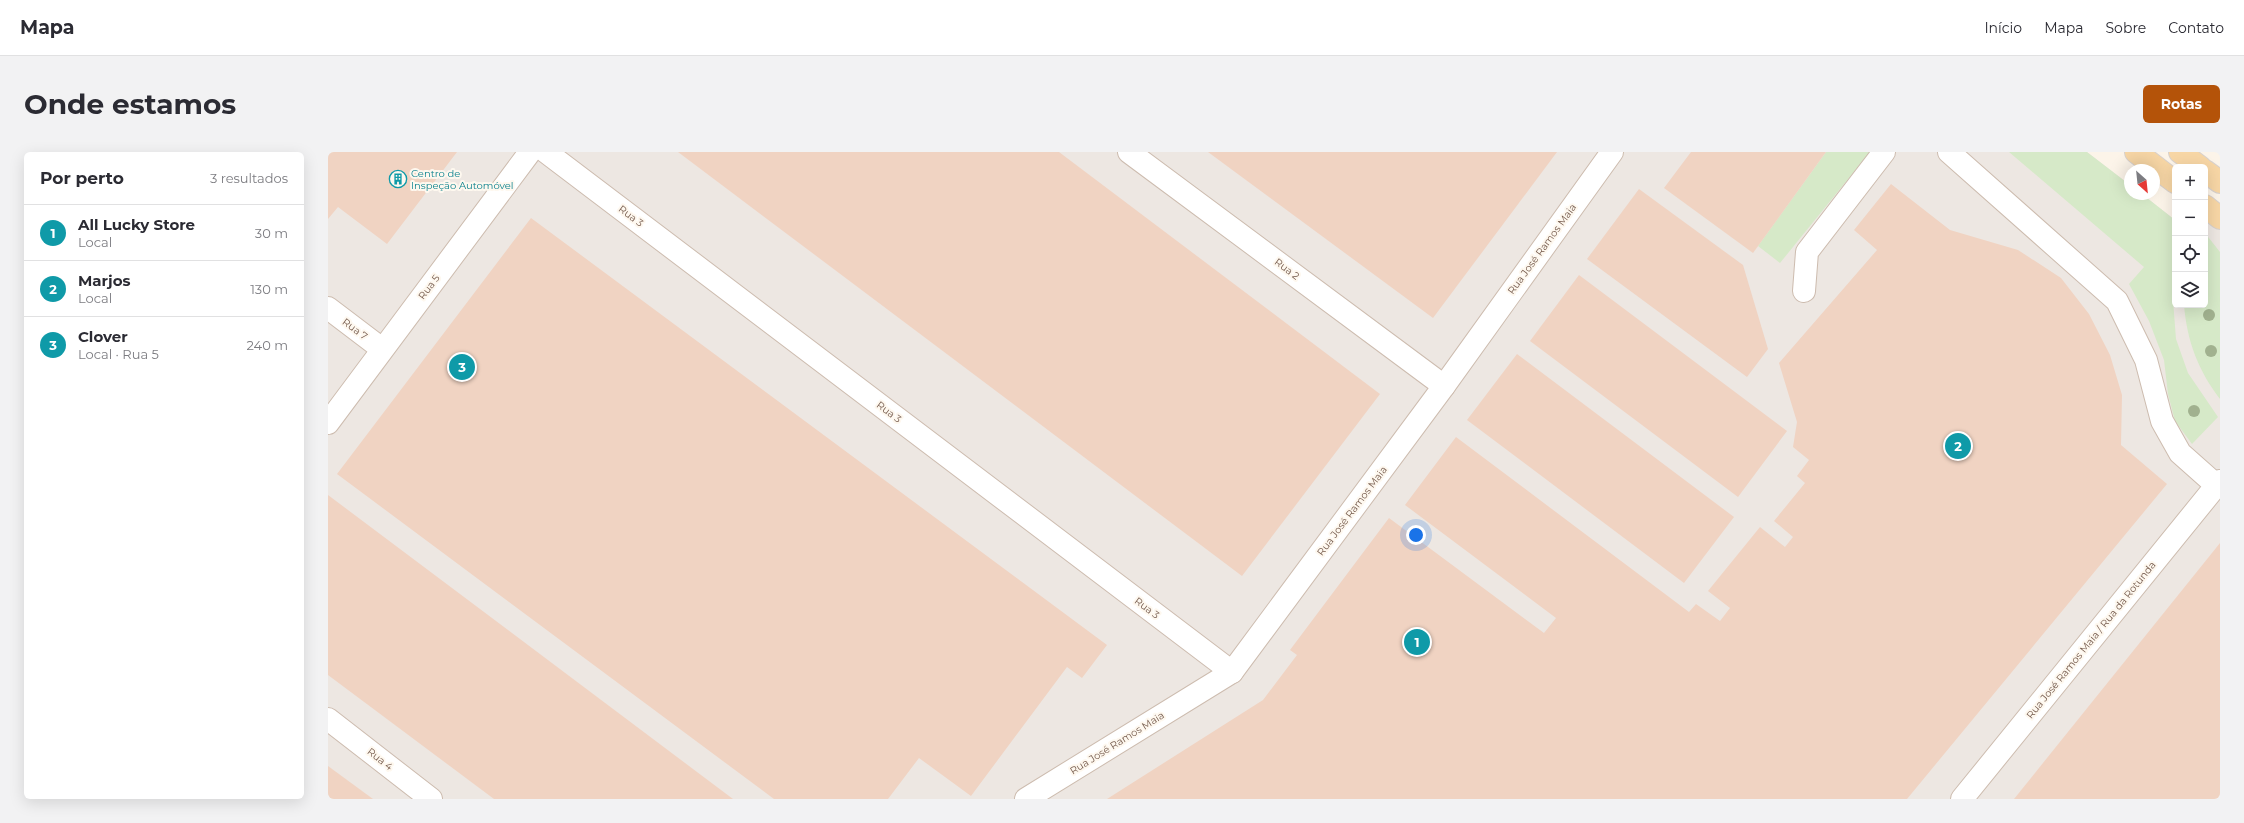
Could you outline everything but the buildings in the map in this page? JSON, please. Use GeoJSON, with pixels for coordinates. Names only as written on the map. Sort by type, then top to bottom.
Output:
{"type":"FeatureCollection","features":[{"type":"Feature","properties":{"kind":"main road"},"geometry":{"type":"LineString","coordinates":[[2136,152],[2172,180]]}},
{"type":"Feature","properties":{"kind":"main road"},"geometry":{"type":"LineString","coordinates":[[2180,152],[2196,164]]}},
{"type":"Feature","properties":{"kind":"main road"},"geometry":{"type":"LineString","coordinates":[[2208,173],[2220,182]]}},
{"type":"Feature","properties":{"kind":"main road"},"geometry":{"type":"LineString","coordinates":[[2208,208],[2220,218]]}},
{"type":"Feature","properties":{"kind":"street","name":"Rua 5"},"geometry":{"type":"LineString","coordinates":[[328,424],[382,349],[530,152]]}},
{"type":"Feature","properties":{"kind":"street","name":"Rua 3"},"geometry":{"type":"LineString","coordinates":[[546,152],[1232,672]]}},
{"type":"Feature","properties":{"kind":"street","name":"Rua 2"},"geometry":{"type":"LineString","coordinates":[[1129,152],[1444,386]]}},
{"type":"Feature","properties":{"kind":"street","name":"Rua José Ramos Maia"},"geometry":{"type":"LineString","coordinates":[[1026,799],[1232,672],[1444,386],[1612,152]]}},
{"type":"Feature","properties":{"kind":"street"},"geometry":{"type":"LineString","coordinates":[[1804,291],[1807,252],[1884,152]]}},
{"type":"Feature","properties":{"kind":"street"},"geometry":{"type":"LineString","coordinates":[[1949,152],[2117,301],[2146,360],[2162,421],[2180,453],[2218,483]]}},
{"type":"Feature","properties":{"kind":"street","name":"Rua 7"},"geometry":{"type":"LineString","coordinates":[[328,308],[382,349]]}},
{"type":"Feature","properties":{"kind":"street","name":"Rua José Ramos Maia / Rua da Rotunda"},"geometry":{"type":"LineString","coordinates":[[1962,799],[2218,483]]}},
{"type":"Feature","properties":{"kind":"street","name":"Rua 4"},"geometry":{"type":"LineString","coordinates":[[328,719],[431,799]]}},
{"type":"Feature","properties":{"kind":"shaded area"},"geometry":{"type":"Polygon","coordinates":[[[328,152],[2087,152],[2124,180],[2124,200],[2150,200],[2172,218],[2172,308],[2208,308],[2208,216],[2220,207],[2220,799],[328,799],[328,152]]]}},
{"type":"Feature","properties":{"kind":"green space"},"geometry":{"type":"Polygon","coordinates":[[[1826,152],[1870,152],[1780,263],[1758,246],[1826,152]]]}},
{"type":"Feature","properties":{"kind":"green space"},"geometry":{"type":"Polygon","coordinates":[[[2009,152],[2087,152],[2124,180],[2124,200],[2150,200],[2172,218],[2172,308],[2174,308],[2176,339],[2188,373],[2218,417],[2192,444],[2175,421],[2168,394],[2164,360],[2149,321],[2129,284],[2144,267],[2009,152]]]}},
{"type":"Feature","properties":{"kind":"green space"},"geometry":{"type":"Polygon","coordinates":[[[2208,237],[2220,252],[2220,399],[2212,388],[2195,355],[2184,308],[2208,308],[2208,237]]]}},
{"type":"Feature","properties":{"kind":"place","name":"Centro de Inspeção Automóvel"},"geometry":{"type":"Point","coordinates":[398,179]}},
{"type":"Feature","properties":{"kind":"place","name":"Clover"},"geometry":{"type":"Point","coordinates":[462,367]}},
{"type":"Feature","properties":{"kind":"place","name":"Marjos"},"geometry":{"type":"Point","coordinates":[1958,446]}},
{"type":"Feature","properties":{"kind":"place","name":"All Lucky Store"},"geometry":{"type":"Point","coordinates":[1417,642]}}]}
